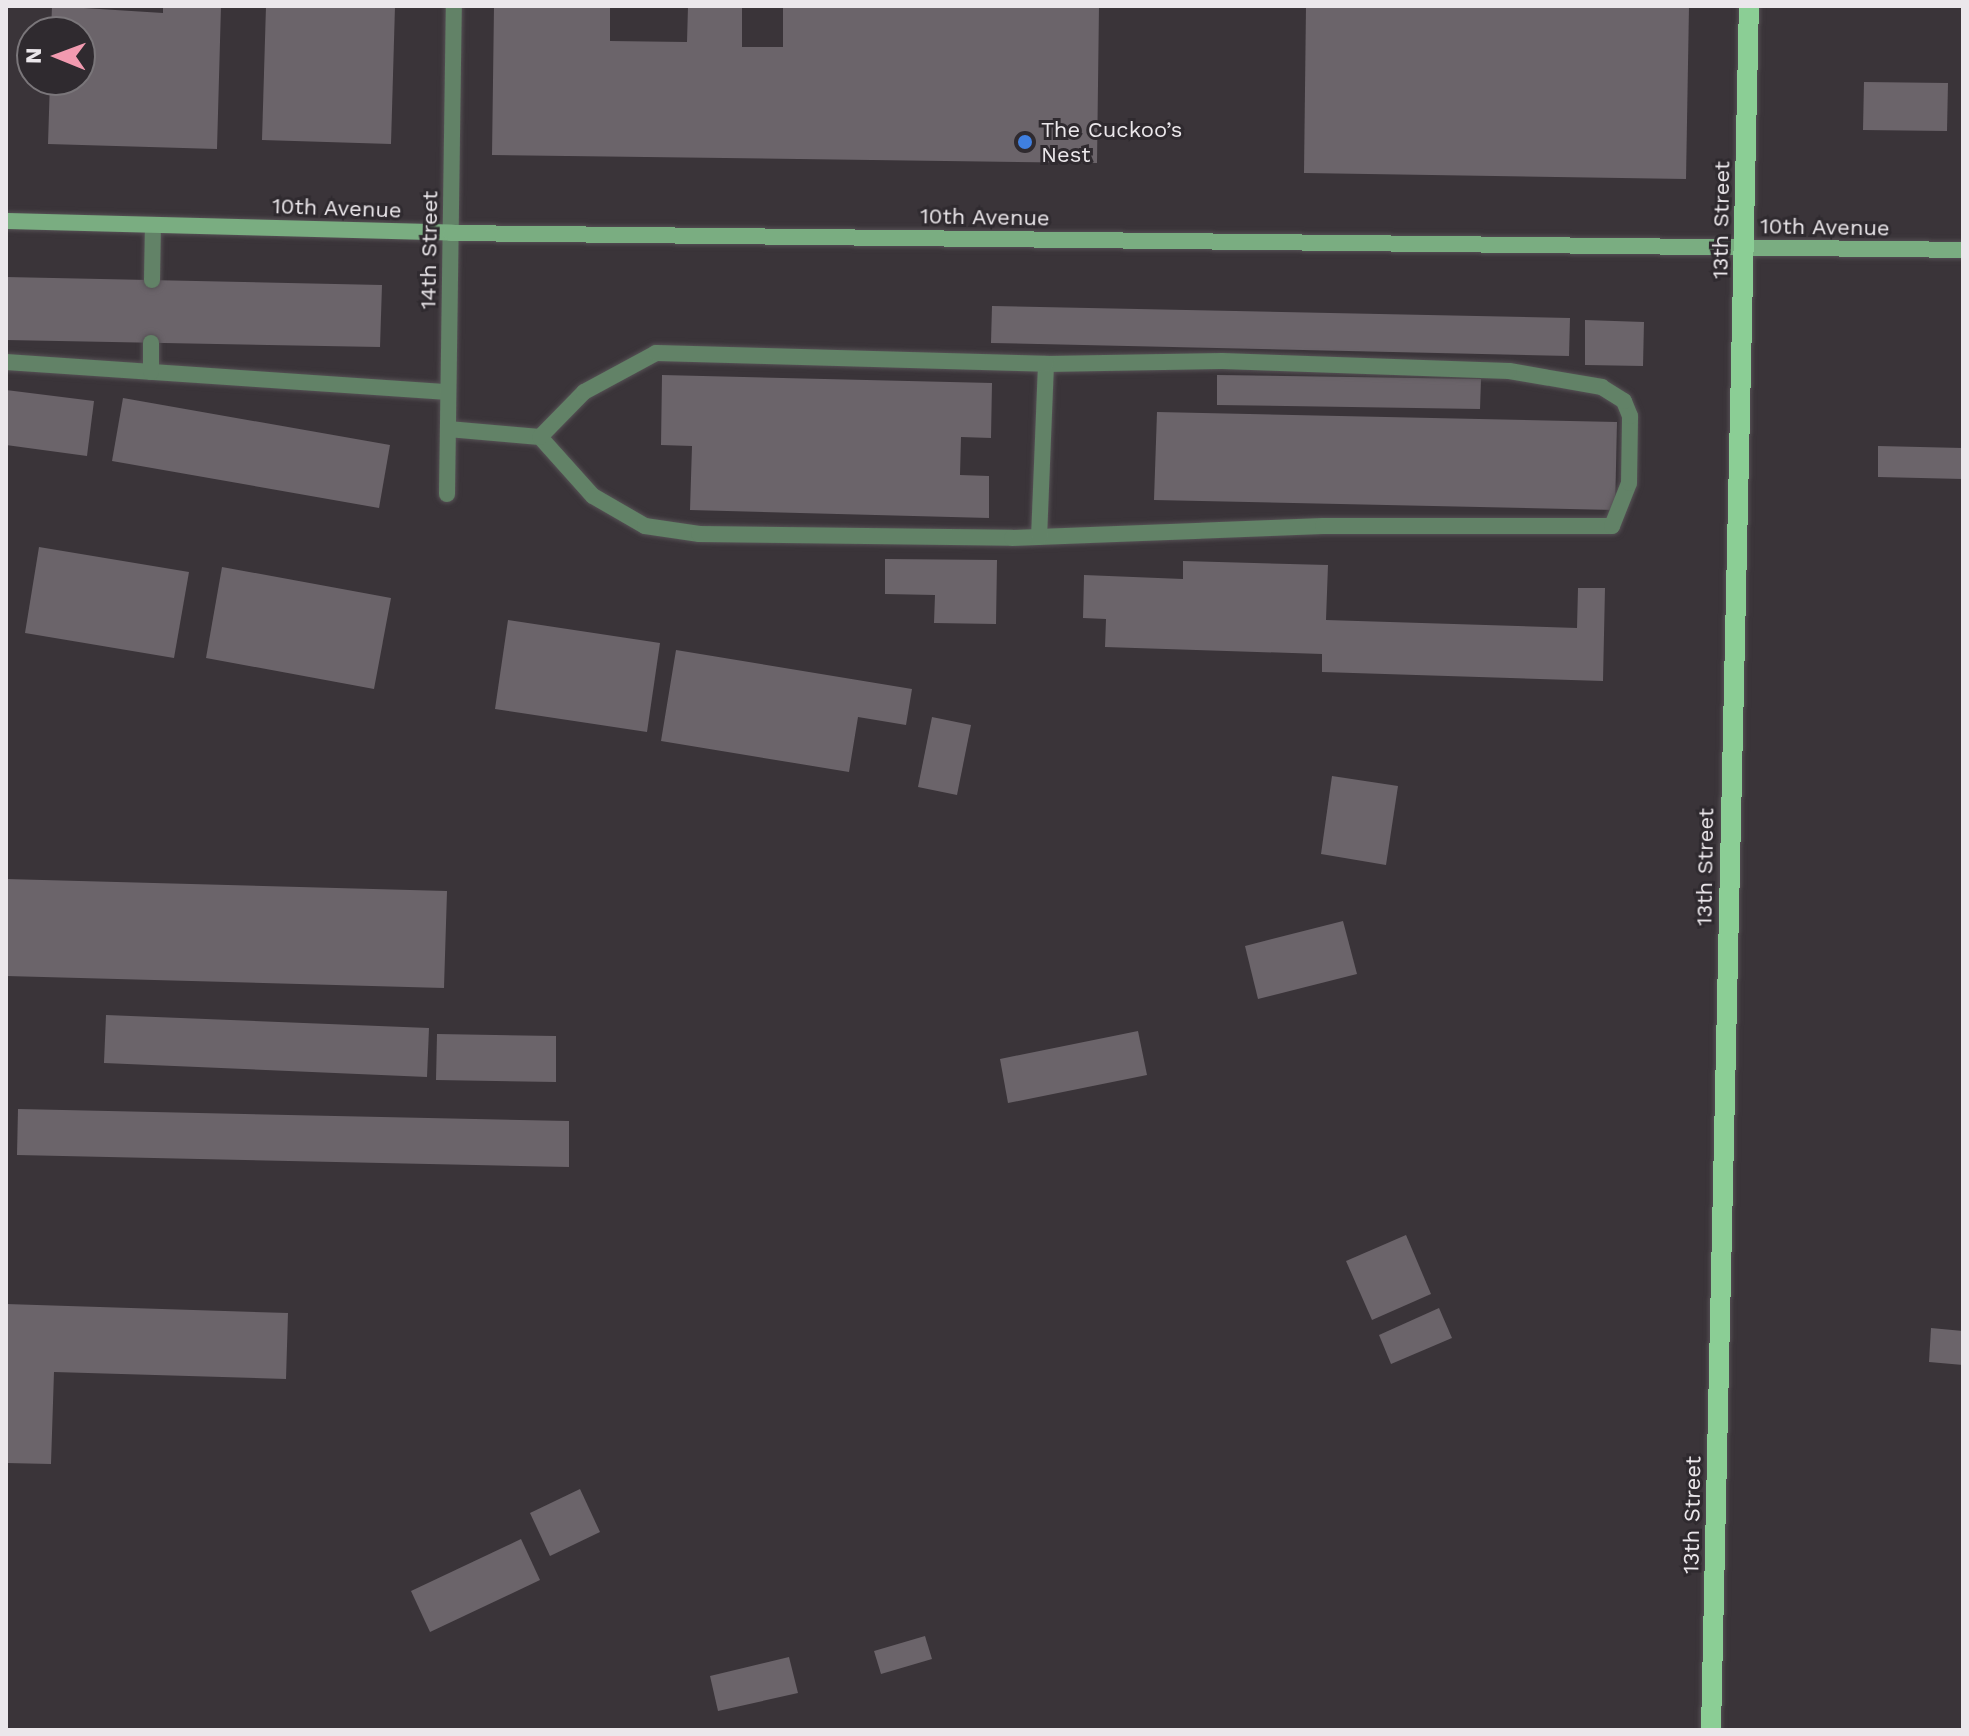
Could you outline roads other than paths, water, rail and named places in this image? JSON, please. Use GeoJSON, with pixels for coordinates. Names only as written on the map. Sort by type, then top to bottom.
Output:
{"type":"FeatureCollection","features":[{"type":"Feature","properties":{"kind":"main road","name":"13th Street"},"geometry":{"type":"LineString","coordinates":[[1711,1730],[1738,395],[1746,248],[1749,6]]}},
{"type":"Feature","properties":{"kind":"main road","name":"10th Avenue"},"geometry":{"type":"LineString","coordinates":[[6,221],[451,233],[1963,250]]}},
{"type":"Feature","properties":{"kind":"street","name":"14th Street"},"geometry":{"type":"LineString","coordinates":[[447,494],[454,6]]}},
{"type":"Feature","properties":{"kind":"street"},"geometry":{"type":"LineString","coordinates":[[152,280],[153,225]]}},
{"type":"Feature","properties":{"kind":"street"},"geometry":{"type":"LineString","coordinates":[[151,343],[151,372]]}},
{"type":"Feature","properties":{"kind":"street"},"geometry":{"type":"LineString","coordinates":[[448,429],[540,437],[593,496],[645,526],[699,534],[1039,537],[1323,526],[1596,530],[1612,526],[1622,516],[1629,483],[1630,416],[1624,401],[1602,387],[1509,371],[1403,364],[1046,364],[656,353],[584,392],[540,437]]}},
{"type":"Feature","properties":{"kind":"street"},"geometry":{"type":"LineString","coordinates":[[6,362],[448,392]]}},
{"type":"Feature","properties":{"kind":"street"},"geometry":{"type":"LineString","coordinates":[[1039,537],[1046,364]]}},
{"type":"Feature","properties":{"kind":"place","name":"The Cuckoo’s Nest"},"geometry":{"type":"Point","coordinates":[1025,142]}}]}
